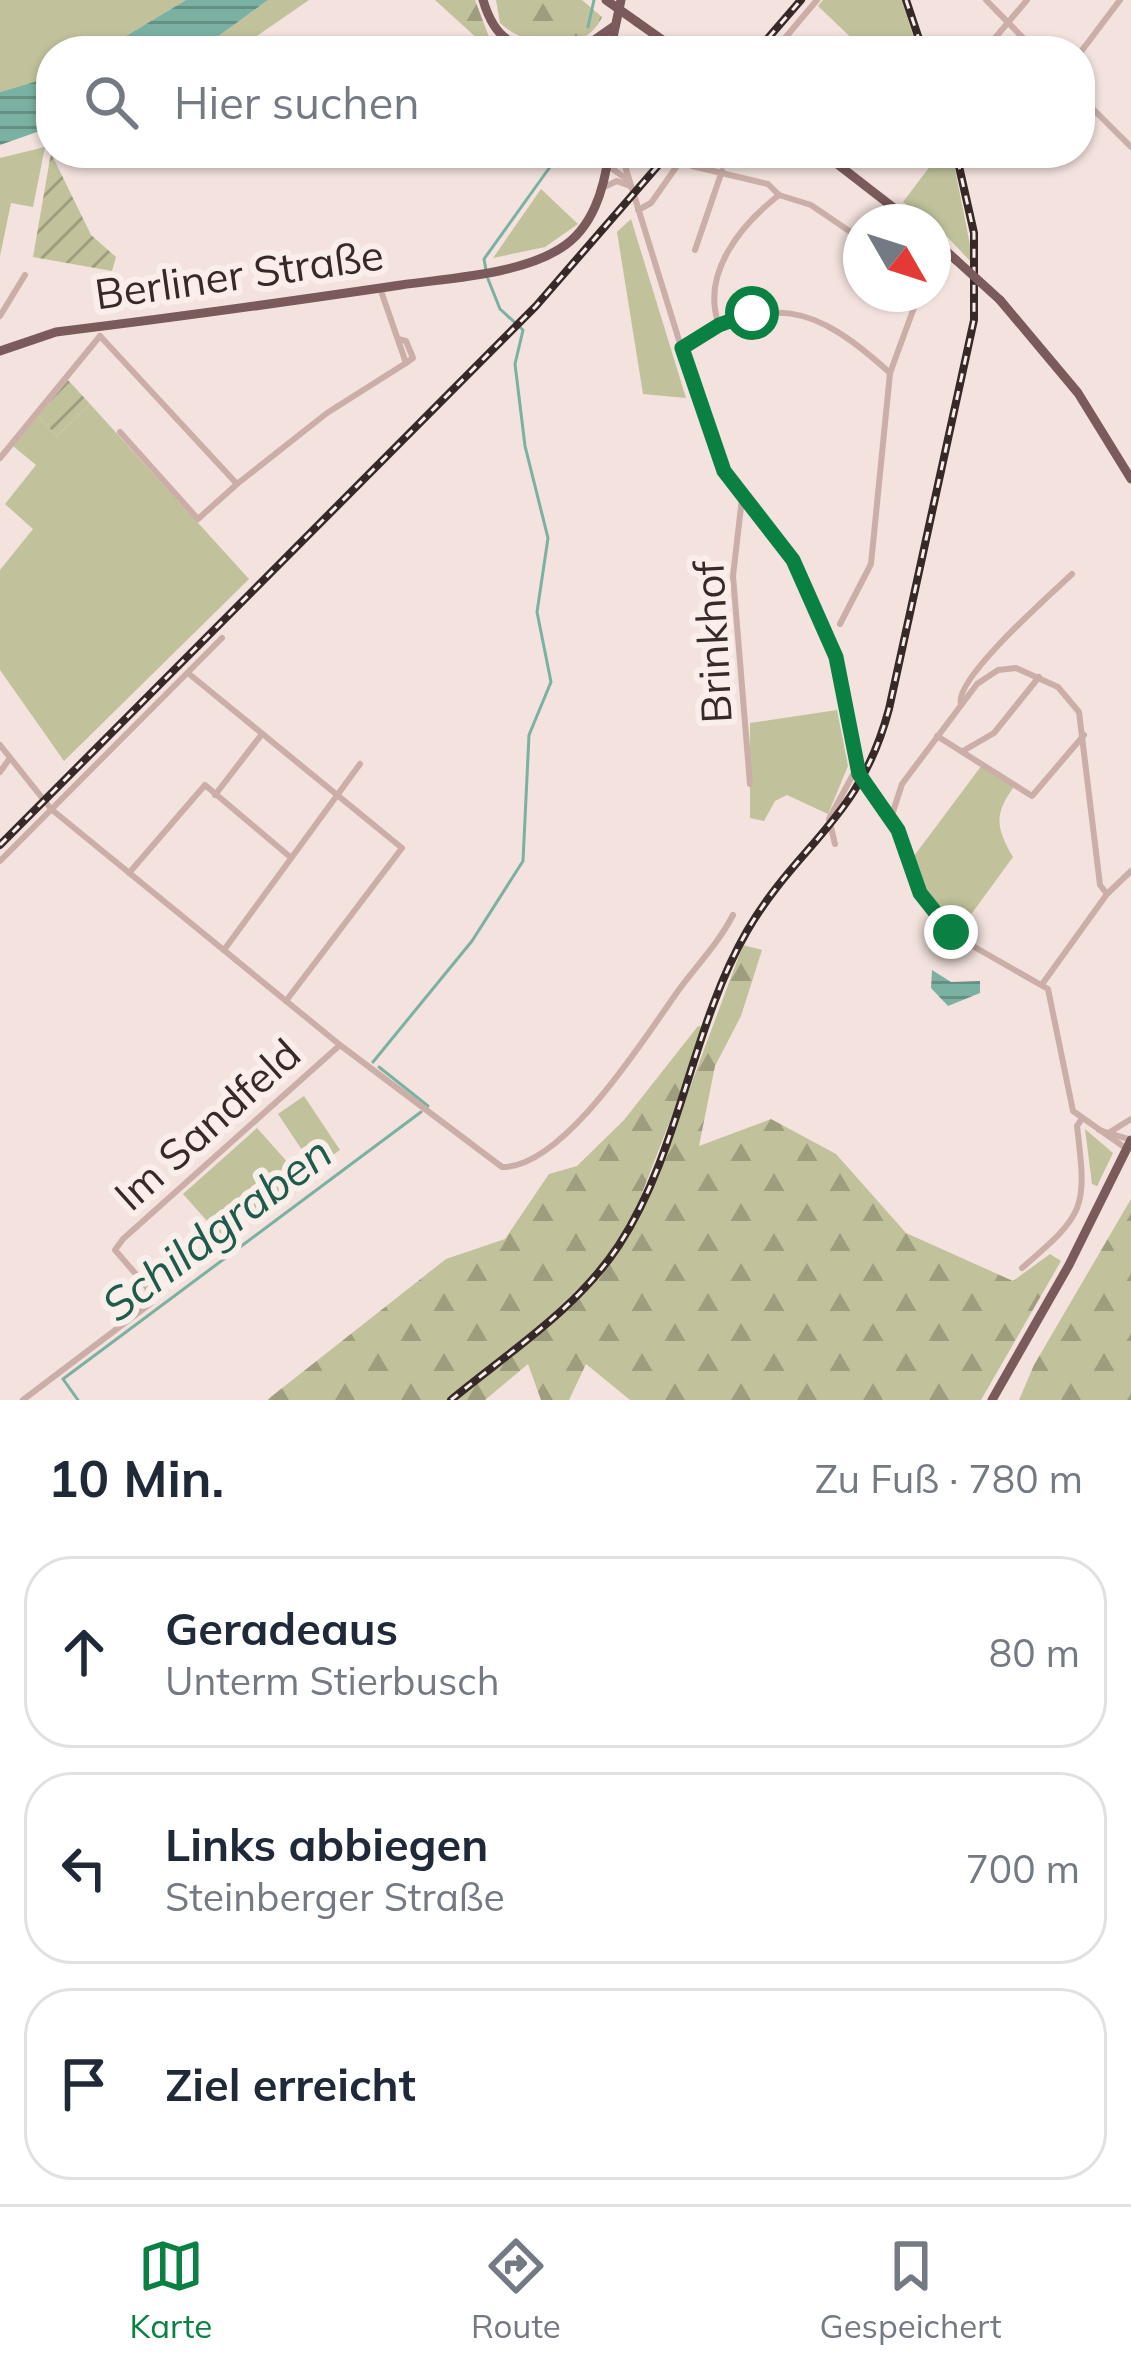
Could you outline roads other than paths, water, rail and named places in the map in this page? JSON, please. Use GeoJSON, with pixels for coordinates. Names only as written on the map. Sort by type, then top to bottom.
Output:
{"type":"FeatureCollection","features":[{"type":"Feature","properties":{"kind":"main road"},"geometry":{"type":"LineString","coordinates":[[485,0],[487,14],[502,36]]}},
{"type":"Feature","properties":{"kind":"main road"},"geometry":{"type":"LineString","coordinates":[[606,0],[657,36]]}},
{"type":"Feature","properties":{"kind":"main road"},"geometry":{"type":"LineString","coordinates":[[612,36],[621,0]]}},
{"type":"Feature","properties":{"kind":"main road"},"geometry":{"type":"LineString","coordinates":[[599,36],[614,23]]}},
{"type":"Feature","properties":{"kind":"main road","name":"Berliner Straße"},"geometry":{"type":"LineString","coordinates":[[0,349],[56,332],[100,331],[380,288],[486,270],[558,251],[578,235],[602,188],[606,168]]}},
{"type":"Feature","properties":{"kind":"main road"},"geometry":{"type":"LineString","coordinates":[[842,168],[889,204]]}},
{"type":"Feature","properties":{"kind":"main road"},"geometry":{"type":"LineString","coordinates":[[951,255],[1000,301],[1078,393],[1131,479]]}},
{"type":"Feature","properties":{"kind":"main road"},"geometry":{"type":"LineString","coordinates":[[992,1400],[1130,1143]]}},
{"type":"Feature","properties":{"kind":"street"},"geometry":{"type":"LineString","coordinates":[[786,36],[817,0]]}},
{"type":"Feature","properties":{"kind":"street"},"geometry":{"type":"LineString","coordinates":[[986,0],[1022,36]]}},
{"type":"Feature","properties":{"kind":"street"},"geometry":{"type":"LineString","coordinates":[[996,36],[1027,0]]}},
{"type":"Feature","properties":{"kind":"street"},"geometry":{"type":"LineString","coordinates":[[1093,36],[1120,0]]}},
{"type":"Feature","properties":{"kind":"street"},"geometry":{"type":"LineString","coordinates":[[1095,110],[1131,147]]}},
{"type":"Feature","properties":{"kind":"street"},"geometry":{"type":"LineString","coordinates":[[616,168],[630,183]]}},
{"type":"Feature","properties":{"kind":"street"},"geometry":{"type":"LineString","coordinates":[[626,168],[713,450],[742,498],[793,560],[836,657],[856,769],[891,818],[913,878],[940,921],[964,941],[1043,983],[1056,1013],[1067,1092],[1082,1120],[1130,1143]]}},
{"type":"Feature","properties":{"kind":"street"},"geometry":{"type":"LineString","coordinates":[[638,210],[651,203],[676,168]]}},
{"type":"Feature","properties":{"kind":"street"},"geometry":{"type":"LineString","coordinates":[[704,168],[769,184],[779,195],[811,205],[843,227]]}},
{"type":"Feature","properties":{"kind":"street"},"geometry":{"type":"LineString","coordinates":[[695,250],[722,171]]}},
{"type":"Feature","properties":{"kind":"street"},"geometry":{"type":"LineString","coordinates":[[602,188],[630,183]]}},
{"type":"Feature","properties":{"kind":"street"},"geometry":{"type":"LineString","coordinates":[[719,325],[717,285],[734,238],[779,195]]}},
{"type":"Feature","properties":{"kind":"street"},"geometry":{"type":"LineString","coordinates":[[0,316],[26,275]]}},
{"type":"Feature","properties":{"kind":"street"},"geometry":{"type":"LineString","coordinates":[[120,433],[199,519],[327,413],[406,363],[380,288]]}},
{"type":"Feature","properties":{"kind":"street"},"geometry":{"type":"LineString","coordinates":[[840,624],[872,564],[890,373],[912,312]]}},
{"type":"Feature","properties":{"kind":"street"},"geometry":{"type":"LineString","coordinates":[[682,348],[719,325],[752,313],[797,313],[836,328],[890,373]]}},
{"type":"Feature","properties":{"kind":"street"},"geometry":{"type":"LineString","coordinates":[[0,458],[100,331],[237,484]]}},
{"type":"Feature","properties":{"kind":"street","name":"Brinkhof"},"geometry":{"type":"LineString","coordinates":[[742,498],[733,576],[750,784]]}},
{"type":"Feature","properties":{"kind":"street"},"geometry":{"type":"LineString","coordinates":[[961,704],[962,688],[981,665],[1072,574]]}},
{"type":"Feature","properties":{"kind":"street"},"geometry":{"type":"LineString","coordinates":[[0,861],[222,638]]}},
{"type":"Feature","properties":{"kind":"street"},"geometry":{"type":"LineString","coordinates":[[891,818],[902,784],[976,684],[998,670],[1016,668],[1039,677],[1069,699],[1084,734],[1100,885],[1107,894]]}},
{"type":"Feature","properties":{"kind":"street"},"geometry":{"type":"LineString","coordinates":[[188,673],[402,848],[286,1001]]}},
{"type":"Feature","properties":{"kind":"street"},"geometry":{"type":"LineString","coordinates":[[963,751],[994,733],[1039,677]]}},
{"type":"Feature","properties":{"kind":"street"},"geometry":{"type":"LineString","coordinates":[[215,794],[262,734]]}},
{"type":"Feature","properties":{"kind":"street"},"geometry":{"type":"LineString","coordinates":[[938,736],[1031,796],[1084,734]]}},
{"type":"Feature","properties":{"kind":"street","name":"Im Sandfeld"},"geometry":{"type":"LineString","coordinates":[[0,745],[51,809],[340,1045],[123,1239],[115,1250],[147,1287],[151,1304],[23,1400]]}},
{"type":"Feature","properties":{"kind":"street"},"geometry":{"type":"LineString","coordinates":[[0,772],[10,758]]}},
{"type":"Feature","properties":{"kind":"street"},"geometry":{"type":"LineString","coordinates":[[224,950],[360,764]]}},
{"type":"Feature","properties":{"kind":"street"},"geometry":{"type":"LineString","coordinates":[[835,844],[829,819],[856,769]]}},
{"type":"Feature","properties":{"kind":"street"},"geometry":{"type":"LineString","coordinates":[[129,873],[205,785],[290,856]]}},
{"type":"Feature","properties":{"kind":"street"},"geometry":{"type":"LineString","coordinates":[[1043,983],[1107,894],[1131,871]]}},
{"type":"Feature","properties":{"kind":"street"},"geometry":{"type":"LineString","coordinates":[[340,1045],[502,1167],[511,1167],[557,1138],[610,1087],[733,915]]}},
{"type":"Feature","properties":{"kind":"street"},"geometry":{"type":"LineString","coordinates":[[1110,1132],[1131,1119]]}},
{"type":"Feature","properties":{"kind":"street"},"geometry":{"type":"LineString","coordinates":[[1022,1268],[1063,1232],[1078,1210],[1085,1174],[1077,1126],[1082,1120]]}},
{"type":"Feature","properties":{"kind":"street"},"geometry":{"type":"LineString","coordinates":[[1096,1129],[1130,1143]]}},
{"type":"Feature","properties":{"kind":"water"},"geometry":{"type":"Polygon","coordinates":[[[186,0],[268,0],[219,36],[126,36],[186,0]]]}},
{"type":"Feature","properties":{"kind":"water"},"geometry":{"type":"Polygon","coordinates":[[[36,81],[36,132],[0,145],[0,92],[36,81]]]}},
{"type":"Feature","properties":{"kind":"water"},"geometry":{"type":"Polygon","coordinates":[[[932,970],[951,982],[980,981],[980,993],[948,1006],[931,988],[932,970]]]}},
{"type":"Feature","properties":{"kind":"waterway","name":"Schildgraben"},"geometry":{"type":"LineString","coordinates":[[588,27],[594,0]]}},
{"type":"Feature","properties":{"kind":"waterway","name":"Schildgraben"},"geometry":{"type":"LineString","coordinates":[[486,270],[484,259],[549,168]]}},
{"type":"Feature","properties":{"kind":"waterway","name":"Schildgraben"},"geometry":{"type":"LineString","coordinates":[[373,1062],[472,941],[523,861],[529,735],[551,682],[537,612],[548,538],[525,446],[515,364],[523,330],[500,309],[488,279]]}},
{"type":"Feature","properties":{"kind":"waterway","name":"Schildgraben"},"geometry":{"type":"LineString","coordinates":[[379,1067],[428,1106]]}},
{"type":"Feature","properties":{"kind":"waterway","name":"Schildgraben"},"geometry":{"type":"LineString","coordinates":[[78,1400],[63,1379],[421,1112]]}},
{"type":"Feature","properties":{"kind":"railway"},"geometry":{"type":"LineString","coordinates":[[770,36],[801,0]]}},
{"type":"Feature","properties":{"kind":"railway"},"geometry":{"type":"LineString","coordinates":[[906,0],[918,36]]}},
{"type":"Feature","properties":{"kind":"railway"},"geometry":{"type":"LineString","coordinates":[[0,845],[536,306],[656,168]]}},
{"type":"Feature","properties":{"kind":"railway"},"geometry":{"type":"LineString","coordinates":[[451,1400],[563,1309],[619,1245],[657,1169],[712,1007],[747,931],[845,805],[876,747],[889,709],[974,320],[974,233],[959,168]]}}]}
